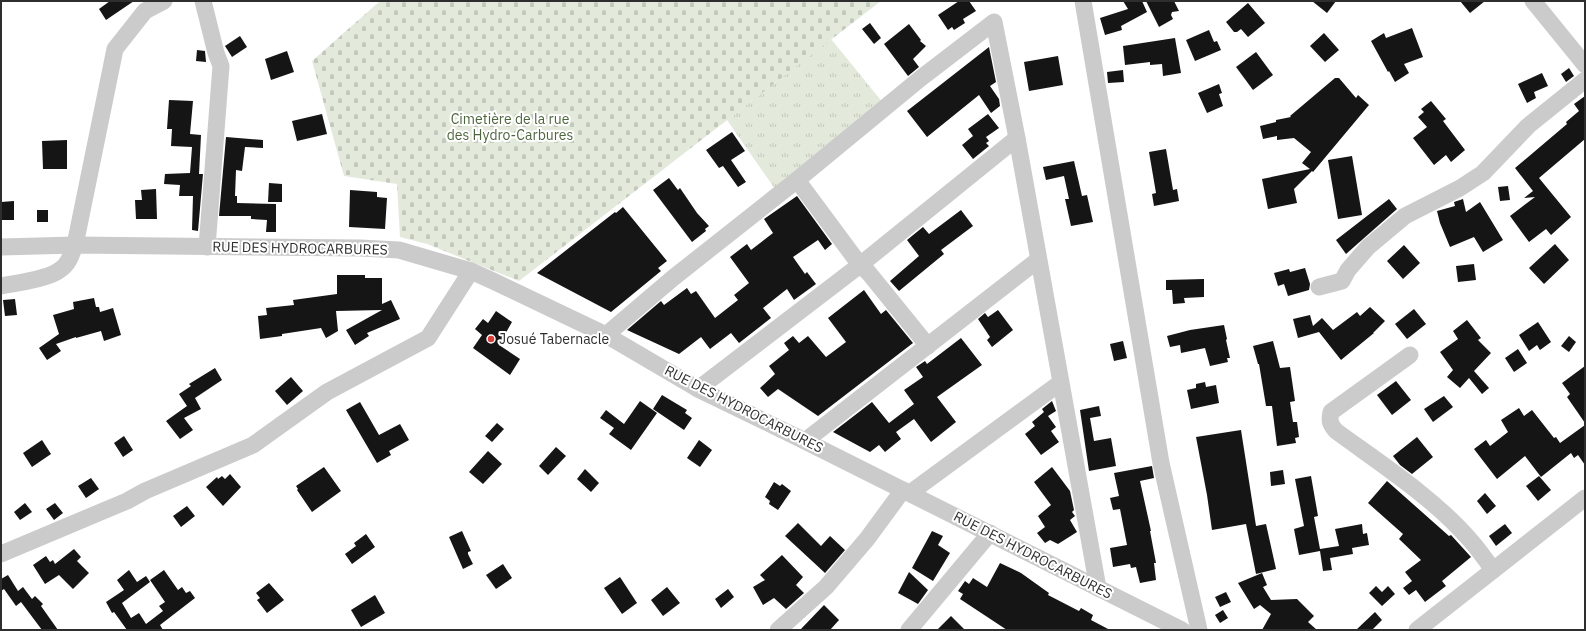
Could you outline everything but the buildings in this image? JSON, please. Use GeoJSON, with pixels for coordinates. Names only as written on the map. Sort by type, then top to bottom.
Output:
{"type":"FeatureCollection","features":[{"type":"Feature","properties":{"kind":"street"},"geometry":{"type":"LineString","coordinates":[[1,286],[44,277],[61,270],[69,260],[75,245],[116,49],[145,12],[164,1]]}},
{"type":"Feature","properties":{"kind":"street"},"geometry":{"type":"LineString","coordinates":[[203,1],[216,54],[221,66],[207,247]]}},
{"type":"Feature","properties":{"kind":"street"},"geometry":{"type":"LineString","coordinates":[[1083,1],[1161,464],[1199,630]]}},
{"type":"Feature","properties":{"kind":"street"},"geometry":{"type":"LineString","coordinates":[[1534,1],[1585,65]]}},
{"type":"Feature","properties":{"kind":"street"},"geometry":{"type":"LineString","coordinates":[[606,334],[673,278],[797,180],[921,78],[994,22],[1017,138],[1098,588]]}},
{"type":"Feature","properties":{"kind":"street"},"geometry":{"type":"LineString","coordinates":[[1319,287],[1342,281],[1348,270],[1368,247],[1405,216],[1460,188],[1483,173],[1528,126],[1585,80]]}},
{"type":"Feature","properties":{"kind":"street"},"geometry":{"type":"LineString","coordinates":[[698,389],[860,265],[1017,138]]}},
{"type":"Feature","properties":{"kind":"street"},"geometry":{"type":"LineString","coordinates":[[797,180],[860,265],[868,272],[928,346]]}},
{"type":"Feature","properties":{"kind":"street","name":"RUE DES HYDROCARBURES"},"geometry":{"type":"LineString","coordinates":[[1,247],[75,245],[360,248],[399,250],[471,271],[606,334],[698,389],[990,533],[1182,630]]}},
{"type":"Feature","properties":{"kind":"street"},"geometry":{"type":"LineString","coordinates":[[805,441],[1038,260]]}},
{"type":"Feature","properties":{"kind":"street"},"geometry":{"type":"LineString","coordinates":[[1,554],[127,501],[145,491],[253,445],[327,392],[428,338],[471,271]]}},
{"type":"Feature","properties":{"kind":"street"},"geometry":{"type":"LineString","coordinates":[[1410,355],[1331,412],[1330,425],[1449,518],[1471,541],[1493,570]]}},
{"type":"Feature","properties":{"kind":"street"},"geometry":{"type":"LineString","coordinates":[[778,630],[826,587],[907,492],[1060,383]]}},
{"type":"Feature","properties":{"kind":"street"},"geometry":{"type":"LineString","coordinates":[[1417,630],[1585,498]]}},
{"type":"Feature","properties":{"kind":"street"},"geometry":{"type":"LineString","coordinates":[[909,630],[990,533]]}},
{"type":"Feature","properties":{"kind":"green space","name":"Cimetière de la rue des Hydro-Carbures"},"geometry":{"type":"Polygon","coordinates":[[[380,1],[881,1],[519,281],[427,244],[400,237],[397,184],[344,176],[312,61],[380,1]]]}},
{"type":"Feature","properties":{"kind":"green space"},"geometry":{"type":"Polygon","coordinates":[[[831,39],[884,104],[775,189],[727,120],[831,39]]]}},
{"type":"Feature","properties":{"kind":"place","name":"Josué Tabernacle"},"geometry":{"type":"Point","coordinates":[491,339]}}]}
